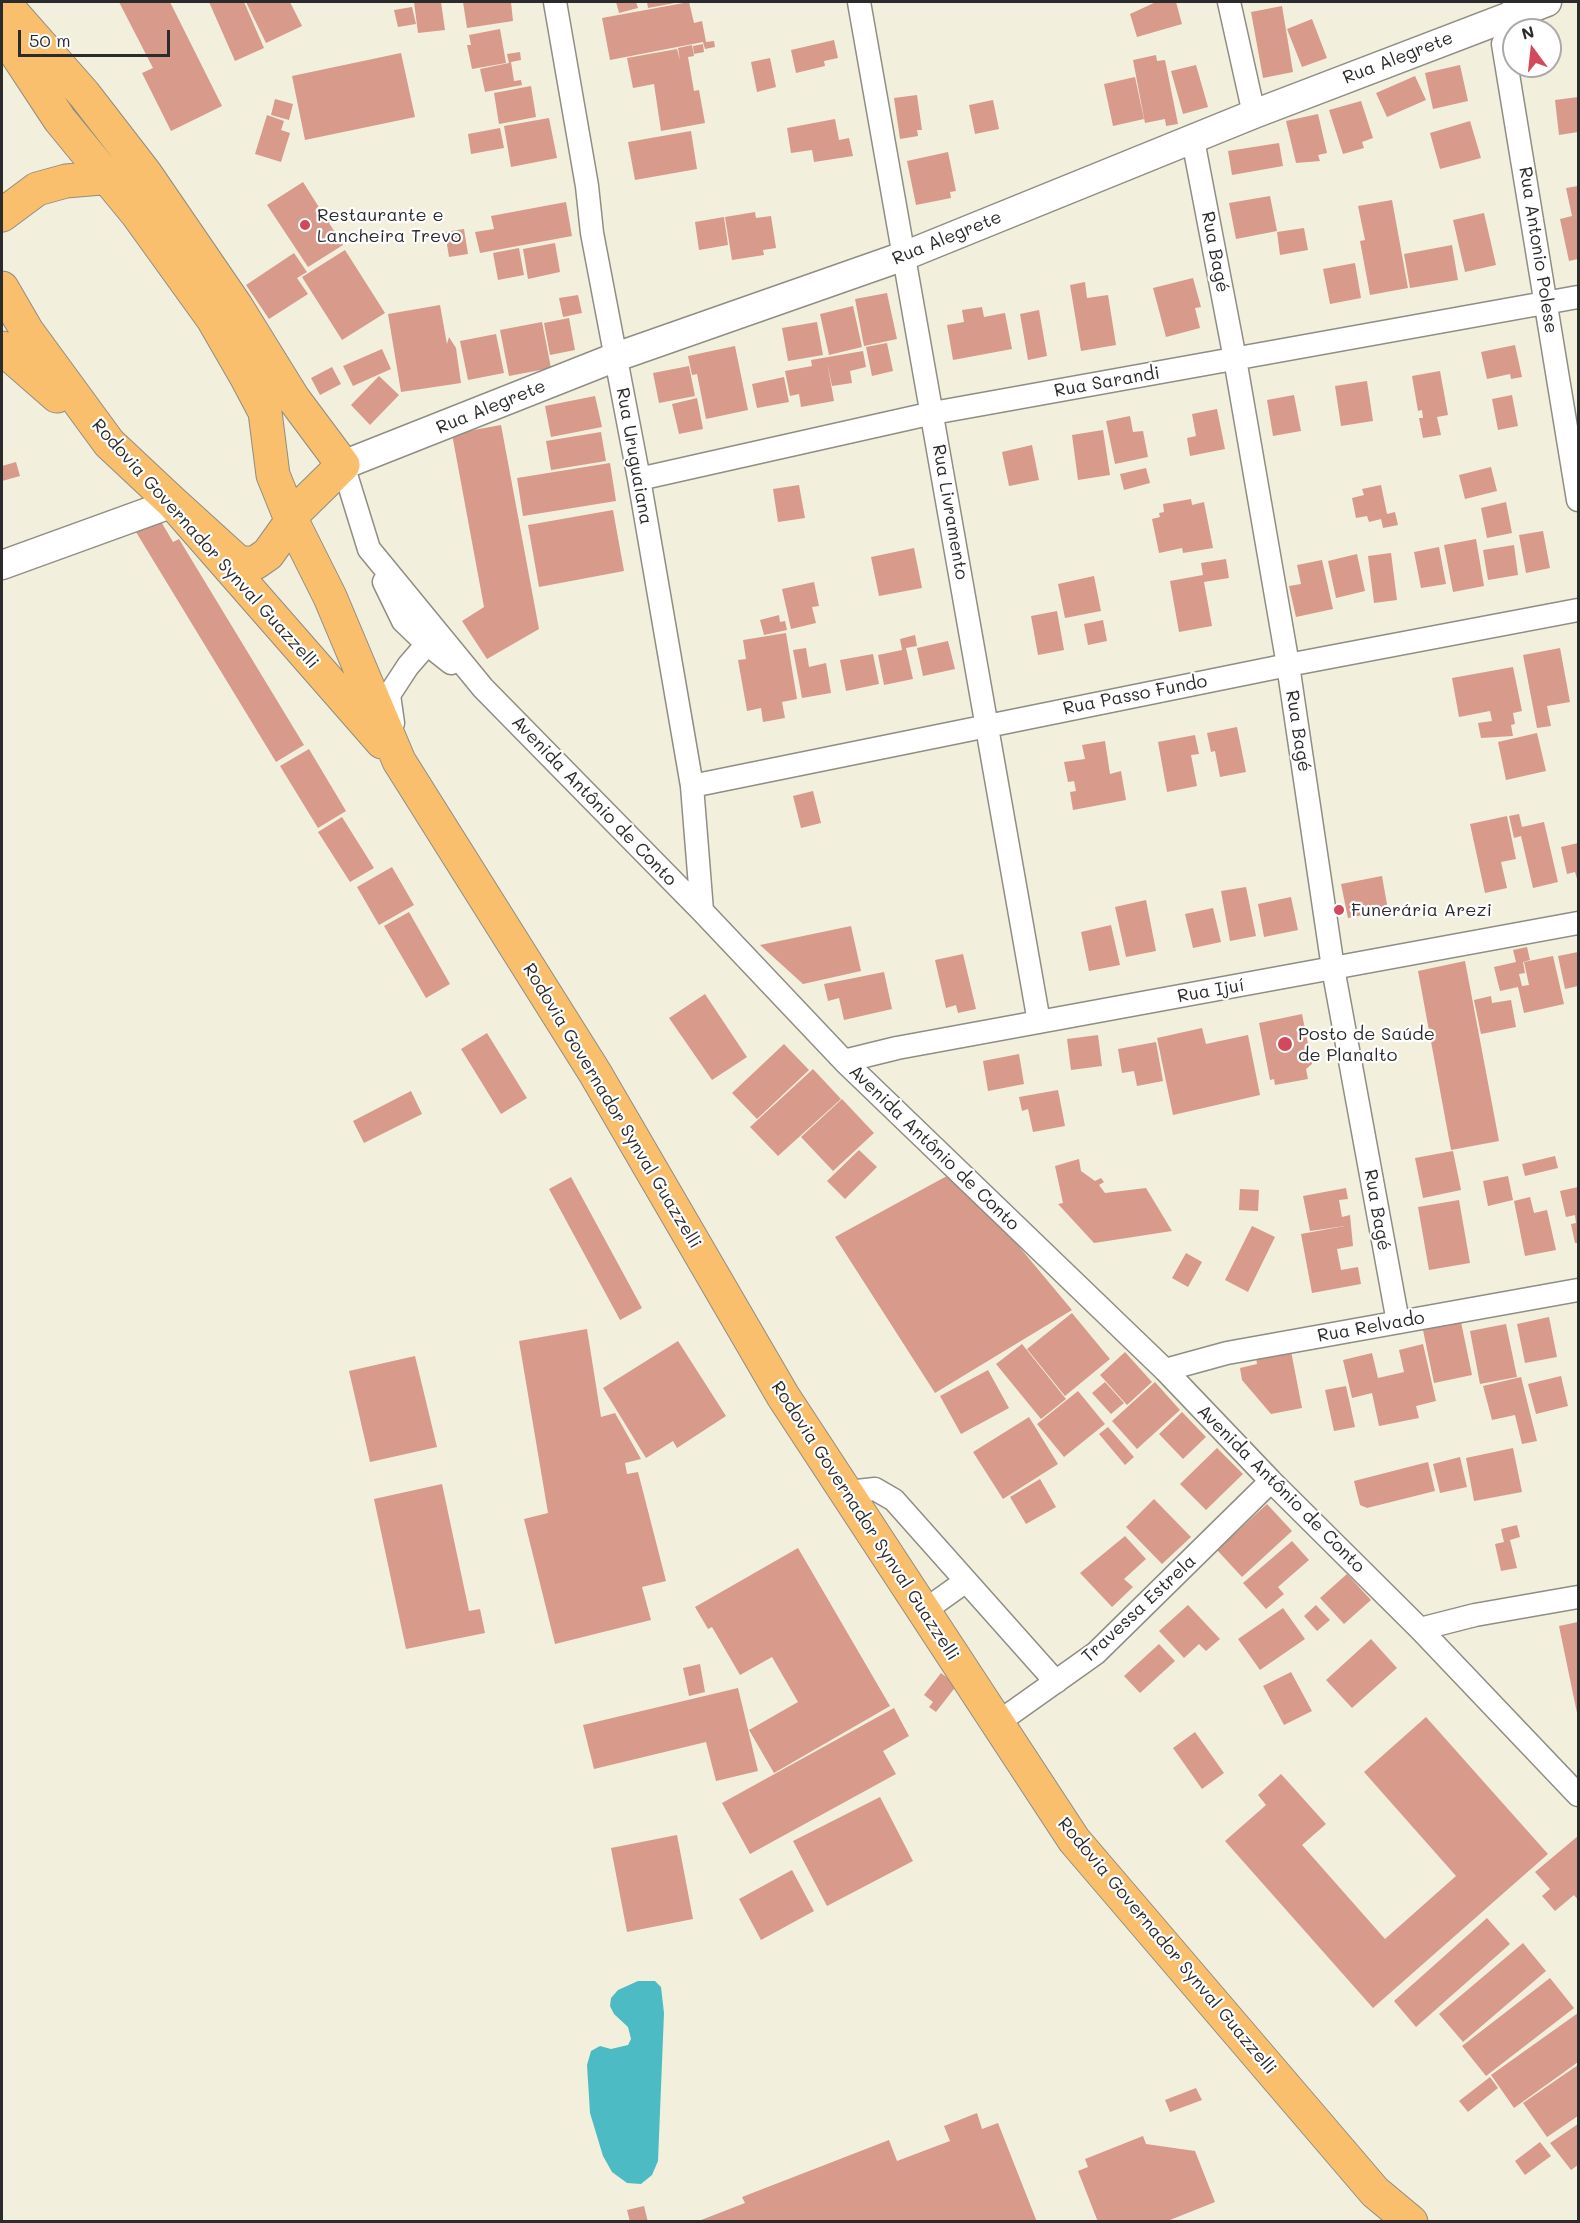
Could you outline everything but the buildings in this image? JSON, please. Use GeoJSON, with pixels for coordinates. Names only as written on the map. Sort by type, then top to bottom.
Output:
{"type":"FeatureCollection","features":[{"type":"Feature","properties":{"kind":"main road"},"geometry":{"type":"LineString","coordinates":[[3,2],[84,94],[145,173],[236,306],[292,398],[343,465],[290,517],[288,526],[268,555],[255,563],[238,563],[173,503]]}},
{"type":"Feature","properties":{"kind":"main road","name":"Rodovia Governador Synval Guazzelli"},"geometry":{"type":"LineString","coordinates":[[2,32],[60,120],[109,178],[213,320],[265,412],[273,475],[290,517],[330,597],[399,761]]}},
{"type":"Feature","properties":{"kind":"main road"},"geometry":{"type":"LineString","coordinates":[[2,215],[37,189],[66,181],[145,173]]}},
{"type":"Feature","properties":{"kind":"main road","name":"Rodovia Governador Synval Guazzelli"},"geometry":{"type":"LineString","coordinates":[[2,288],[27,331],[109,443],[173,503],[399,761],[595,1073],[783,1396],[1074,1840],[1375,2192],[1411,2222]]}},
{"type":"Feature","properties":{"kind":"main road"},"geometry":{"type":"LineString","coordinates":[[2,348],[109,443]]}},
{"type":"Feature","properties":{"kind":"street","name":"Rua Uruguaiana"},"geometry":{"type":"LineString","coordinates":[[555,2],[588,186],[592,233],[639,479],[692,786],[702,911]]}},
{"type":"Feature","properties":{"kind":"street","name":"Rua Livramento"},"geometry":{"type":"LineString","coordinates":[[859,2],[1039,1023]]}},
{"type":"Feature","properties":{"kind":"street"},"geometry":{"type":"LineString","coordinates":[[1229,2],[1254,114]]}},
{"type":"Feature","properties":{"kind":"street","name":"Rua Alegrete"},"geometry":{"type":"LineString","coordinates":[[343,465],[616,357],[904,256],[1515,7],[1547,2]]}},
{"type":"Feature","properties":{"kind":"street","name":"Rua Antonio Polese"},"geometry":{"type":"LineString","coordinates":[[1515,7],[1503,44],[1578,500]]}},
{"type":"Feature","properties":{"kind":"street","name":"Rua Bagé"},"geometry":{"type":"LineString","coordinates":[[1193,140],[1235,359],[1288,665],[1333,968],[1398,1322]]}},
{"type":"Feature","properties":{"kind":"street","name":"Rua Sarandi"},"geometry":{"type":"LineString","coordinates":[[639,479],[933,413],[1578,297]]}},
{"type":"Feature","properties":{"kind":"street","name":"Avenida Antônio de Conto"},"geometry":{"type":"LineString","coordinates":[[343,465],[369,549],[483,688],[702,911],[844,1061],[1165,1370],[1271,1481],[1420,1629],[1578,1795]]}},
{"type":"Feature","properties":{"kind":"street"},"geometry":{"type":"LineString","coordinates":[[2,565],[173,503]]}},
{"type":"Feature","properties":{"kind":"street"},"geometry":{"type":"LineString","coordinates":[[369,549],[403,621],[426,644],[483,688]]}},
{"type":"Feature","properties":{"kind":"street","name":"Rua Passo Fundo"},"geometry":{"type":"LineString","coordinates":[[692,786],[987,724],[1578,610]]}},
{"type":"Feature","properties":{"kind":"street"},"geometry":{"type":"LineString","coordinates":[[399,761],[389,695],[426,644]]}},
{"type":"Feature","properties":{"kind":"street","name":"Rua Ijuí"},"geometry":{"type":"LineString","coordinates":[[844,1061],[897,1048],[1578,923]]}},
{"type":"Feature","properties":{"kind":"street","name":"Rua Relvado"},"geometry":{"type":"LineString","coordinates":[[1165,1370],[1227,1353],[1578,1290]]}},
{"type":"Feature","properties":{"kind":"street","name":"Travessa Estrela"},"geometry":{"type":"LineString","coordinates":[[996,1724],[1096,1653],[1271,1481]]}},
{"type":"Feature","properties":{"kind":"street"},"geometry":{"type":"LineString","coordinates":[[848,1492],[875,1489],[885,1492],[1056,1682]]}},
{"type":"Feature","properties":{"kind":"street"},"geometry":{"type":"LineString","coordinates":[[924,1611],[966,1581]]}},
{"type":"Feature","properties":{"kind":"street"},"geometry":{"type":"LineString","coordinates":[[1420,1629],[1475,1615],[1578,1597]]}},
{"type":"Feature","properties":{"kind":"water"},"geometry":{"type":"Polygon","coordinates":[[[638,1981],[655,1981],[661,1987],[664,2013],[658,2161],[652,2175],[641,2184],[627,2183],[612,2172],[603,2156],[590,2113],[587,2065],[591,2051],[600,2046],[611,2049],[628,2045],[631,2039],[628,2027],[614,2014],[610,2006],[611,1998],[618,1990],[638,1981]]]}},
{"type":"Feature","properties":{"kind":"place","name":"Restaurante e Lancheira Trevo"},"geometry":{"type":"Point","coordinates":[305,225]}},
{"type":"Feature","properties":{"kind":"place","name":"Funerária Arezi"},"geometry":{"type":"Point","coordinates":[1339,910]}},
{"type":"Feature","properties":{"kind":"place","name":"Posto de Saúde de Planalto"},"geometry":{"type":"Point","coordinates":[1285,1044]}}]}
